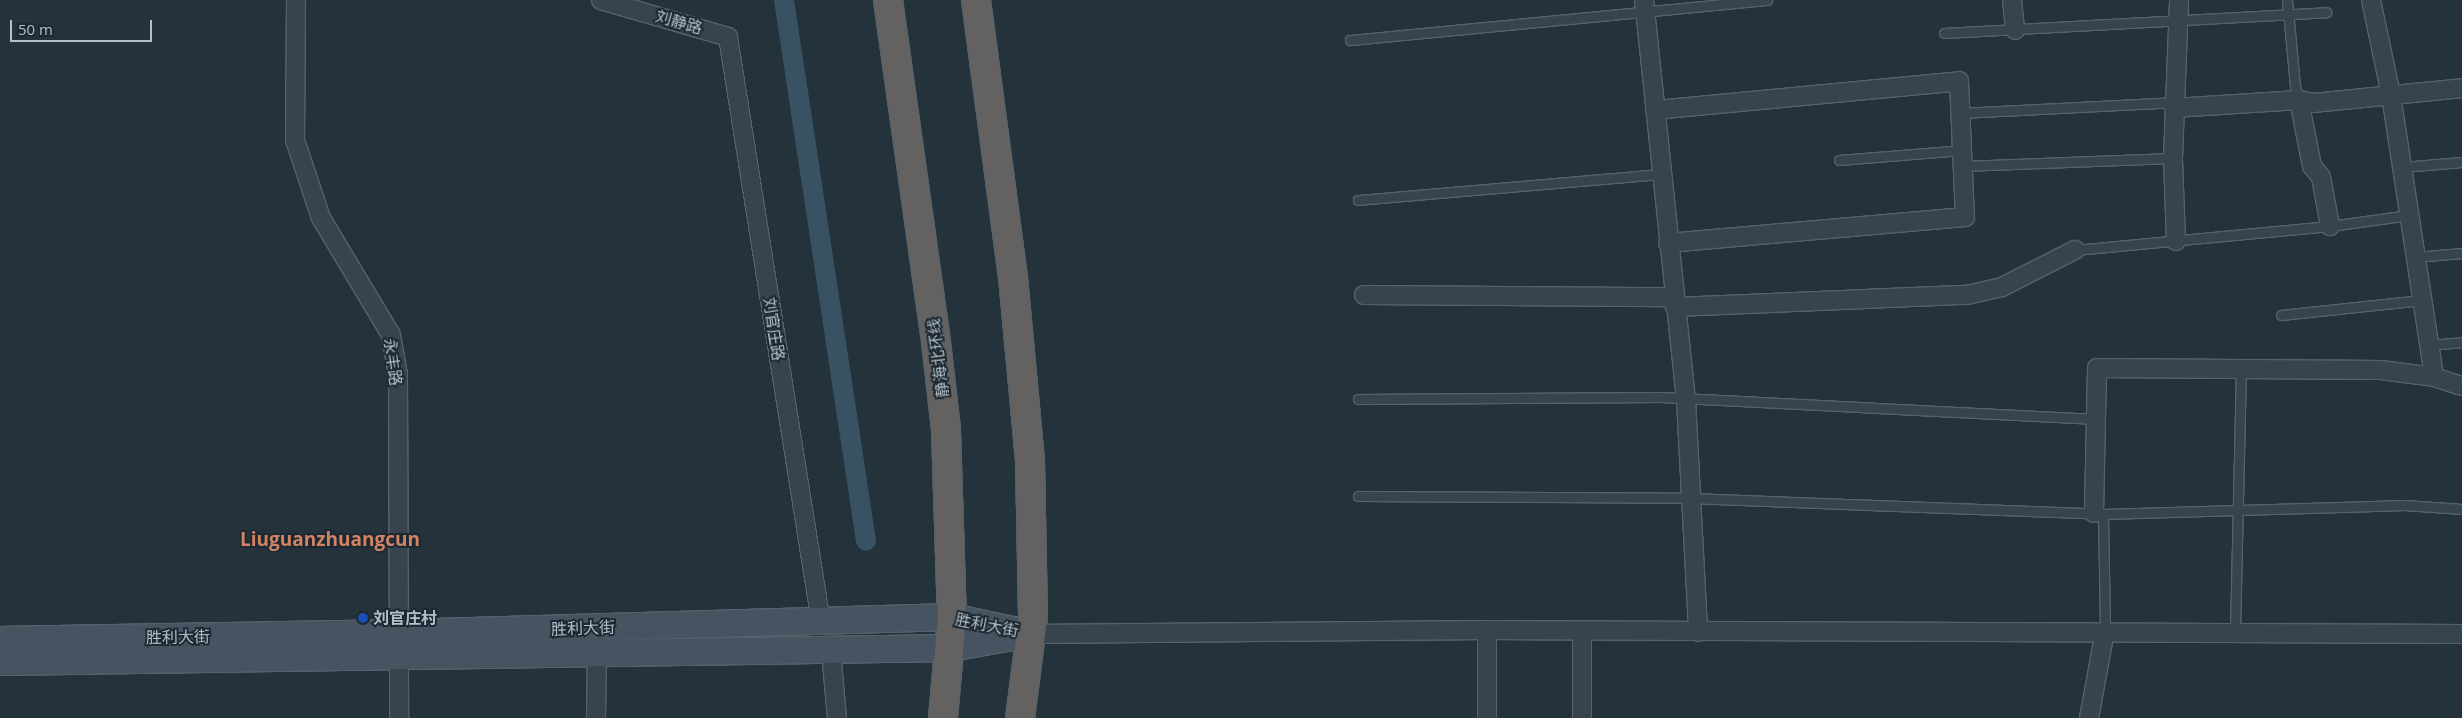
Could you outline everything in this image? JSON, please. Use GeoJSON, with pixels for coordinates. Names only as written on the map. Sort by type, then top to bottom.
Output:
{"type":"FeatureCollection","features":[{"type":"Feature","properties":{"kind":"highway","name":"静海北环线"},"geometry":{"type":"LineString","coordinates":[[888,0],[945,421],[952,617],[951,648],[943,718]]}},
{"type":"Feature","properties":{"kind":"highway"},"geometry":{"type":"LineString","coordinates":[[976,0],[1013,277],[1023,384],[1033,542],[1031,634],[1020,718]]}},
{"type":"Feature","properties":{"kind":"main road","name":"胜利大街"},"geometry":{"type":"LineString","coordinates":[[0,662],[399,644],[598,627],[952,617],[1031,634]]}},
{"type":"Feature","properties":{"kind":"main road","name":"胜利大街"},"geometry":{"type":"LineString","coordinates":[[0,640],[399,644],[597,655],[951,648],[1031,634]]}},
{"type":"Feature","properties":{"kind":"street","name":"永丰路"},"geometry":{"type":"LineString","coordinates":[[296,0],[295,140],[321,218],[391,335],[396,367],[399,718]]}},
{"type":"Feature","properties":{"kind":"street","name":"刘静路"},"geometry":{"type":"LineString","coordinates":[[601,0],[728,37]]}},
{"type":"Feature","properties":{"kind":"street"},"geometry":{"type":"LineString","coordinates":[[2012,0],[2015,30]]}},
{"type":"Feature","properties":{"kind":"street"},"geometry":{"type":"LineString","coordinates":[[2176,241],[2173,158],[2179,0]]}},
{"type":"Feature","properties":{"kind":"street"},"geometry":{"type":"LineString","coordinates":[[2372,0],[2402,167],[2434,376]]}},
{"type":"Feature","properties":{"kind":"street"},"geometry":{"type":"LineString","coordinates":[[1645,7],[1674,302],[1686,400],[1698,632]]}},
{"type":"Feature","properties":{"kind":"street","name":"刘官庄路"},"geometry":{"type":"LineString","coordinates":[[728,37],[821,622]]}},
{"type":"Feature","properties":{"kind":"street"},"geometry":{"type":"LineString","coordinates":[[1655,110],[1959,81],[1964,217],[1668,243]]}},
{"type":"Feature","properties":{"kind":"street"},"geometry":{"type":"LineString","coordinates":[[2174,105],[2300,100],[2313,103],[2462,88]]}},
{"type":"Feature","properties":{"kind":"street"},"geometry":{"type":"LineString","coordinates":[[2300,100],[2312,166],[2321,177],[2330,226]]}},
{"type":"Feature","properties":{"kind":"street"},"geometry":{"type":"LineString","coordinates":[[1364,295],[1674,302],[1967,295],[2002,287],[2075,250]]}},
{"type":"Feature","properties":{"kind":"street"},"geometry":{"type":"LineString","coordinates":[[2098,513],[2097,368],[2381,370],[2434,376],[2462,386]]}},
{"type":"Feature","properties":{"kind":"street"},"geometry":{"type":"LineString","coordinates":[[596,718],[598,627]]}},
{"type":"Feature","properties":{"kind":"street"},"geometry":{"type":"LineString","coordinates":[[1487,630],[1487,718]]}},
{"type":"Feature","properties":{"kind":"street"},"geometry":{"type":"LineString","coordinates":[[1031,634],[1487,630],[1582,633],[2105,631],[2462,634]]}},
{"type":"Feature","properties":{"kind":"street"},"geometry":{"type":"LineString","coordinates":[[2089,718],[2105,631]]}},
{"type":"Feature","properties":{"kind":"street"},"geometry":{"type":"LineString","coordinates":[[1582,633],[1582,718]]}},
{"type":"Feature","properties":{"kind":"street"},"geometry":{"type":"LineString","coordinates":[[831,651],[837,718]]}},
{"type":"Feature","properties":{"kind":"lane"},"geometry":{"type":"LineString","coordinates":[[1350,40],[1645,7],[1767,0]]}},
{"type":"Feature","properties":{"kind":"lane"},"geometry":{"type":"LineString","coordinates":[[2287,0],[2294,86],[2300,100]]}},
{"type":"Feature","properties":{"kind":"lane"},"geometry":{"type":"LineString","coordinates":[[1944,33],[2288,16],[2326,12]]}},
{"type":"Feature","properties":{"kind":"lane"},"geometry":{"type":"LineString","coordinates":[[1960,113],[2174,105]]}},
{"type":"Feature","properties":{"kind":"lane"},"geometry":{"type":"LineString","coordinates":[[1839,160],[2173,158]]}},
{"type":"Feature","properties":{"kind":"lane"},"geometry":{"type":"LineString","coordinates":[[2402,167],[2462,162]]}},
{"type":"Feature","properties":{"kind":"lane"},"geometry":{"type":"LineString","coordinates":[[1358,200],[1662,174]]}},
{"type":"Feature","properties":{"kind":"lane"},"geometry":{"type":"LineString","coordinates":[[2075,250],[2330,226],[2409,215]]}},
{"type":"Feature","properties":{"kind":"lane"},"geometry":{"type":"LineString","coordinates":[[2415,257],[2462,253]]}},
{"type":"Feature","properties":{"kind":"lane"},"geometry":{"type":"LineString","coordinates":[[2281,315],[2422,300]]}},
{"type":"Feature","properties":{"kind":"lane"},"geometry":{"type":"LineString","coordinates":[[2429,345],[2462,342]]}},
{"type":"Feature","properties":{"kind":"lane"},"geometry":{"type":"LineString","coordinates":[[2235,632],[2241,369]]}},
{"type":"Feature","properties":{"kind":"lane"},"geometry":{"type":"LineString","coordinates":[[1358,399],[1686,400],[2096,419]]}},
{"type":"Feature","properties":{"kind":"lane"},"geometry":{"type":"LineString","coordinates":[[1358,496],[1690,498],[2098,513],[2404,505],[2462,508]]}},
{"type":"Feature","properties":{"kind":"lane"},"geometry":{"type":"LineString","coordinates":[[2098,513],[2105,631]]}},
{"type":"Feature","properties":{"kind":"waterway"},"geometry":{"type":"LineString","coordinates":[[784,0],[866,541]]}},
{"type":"Feature","properties":{"kind":"place","name":"刘官庄村"},"geometry":{"type":"Point","coordinates":[363,618]}},
{"type":"Feature","properties":{"kind":"district","name":"Liuguanzhuangcun"},"geometry":{"type":"Point","coordinates":[330,540]}}]}
